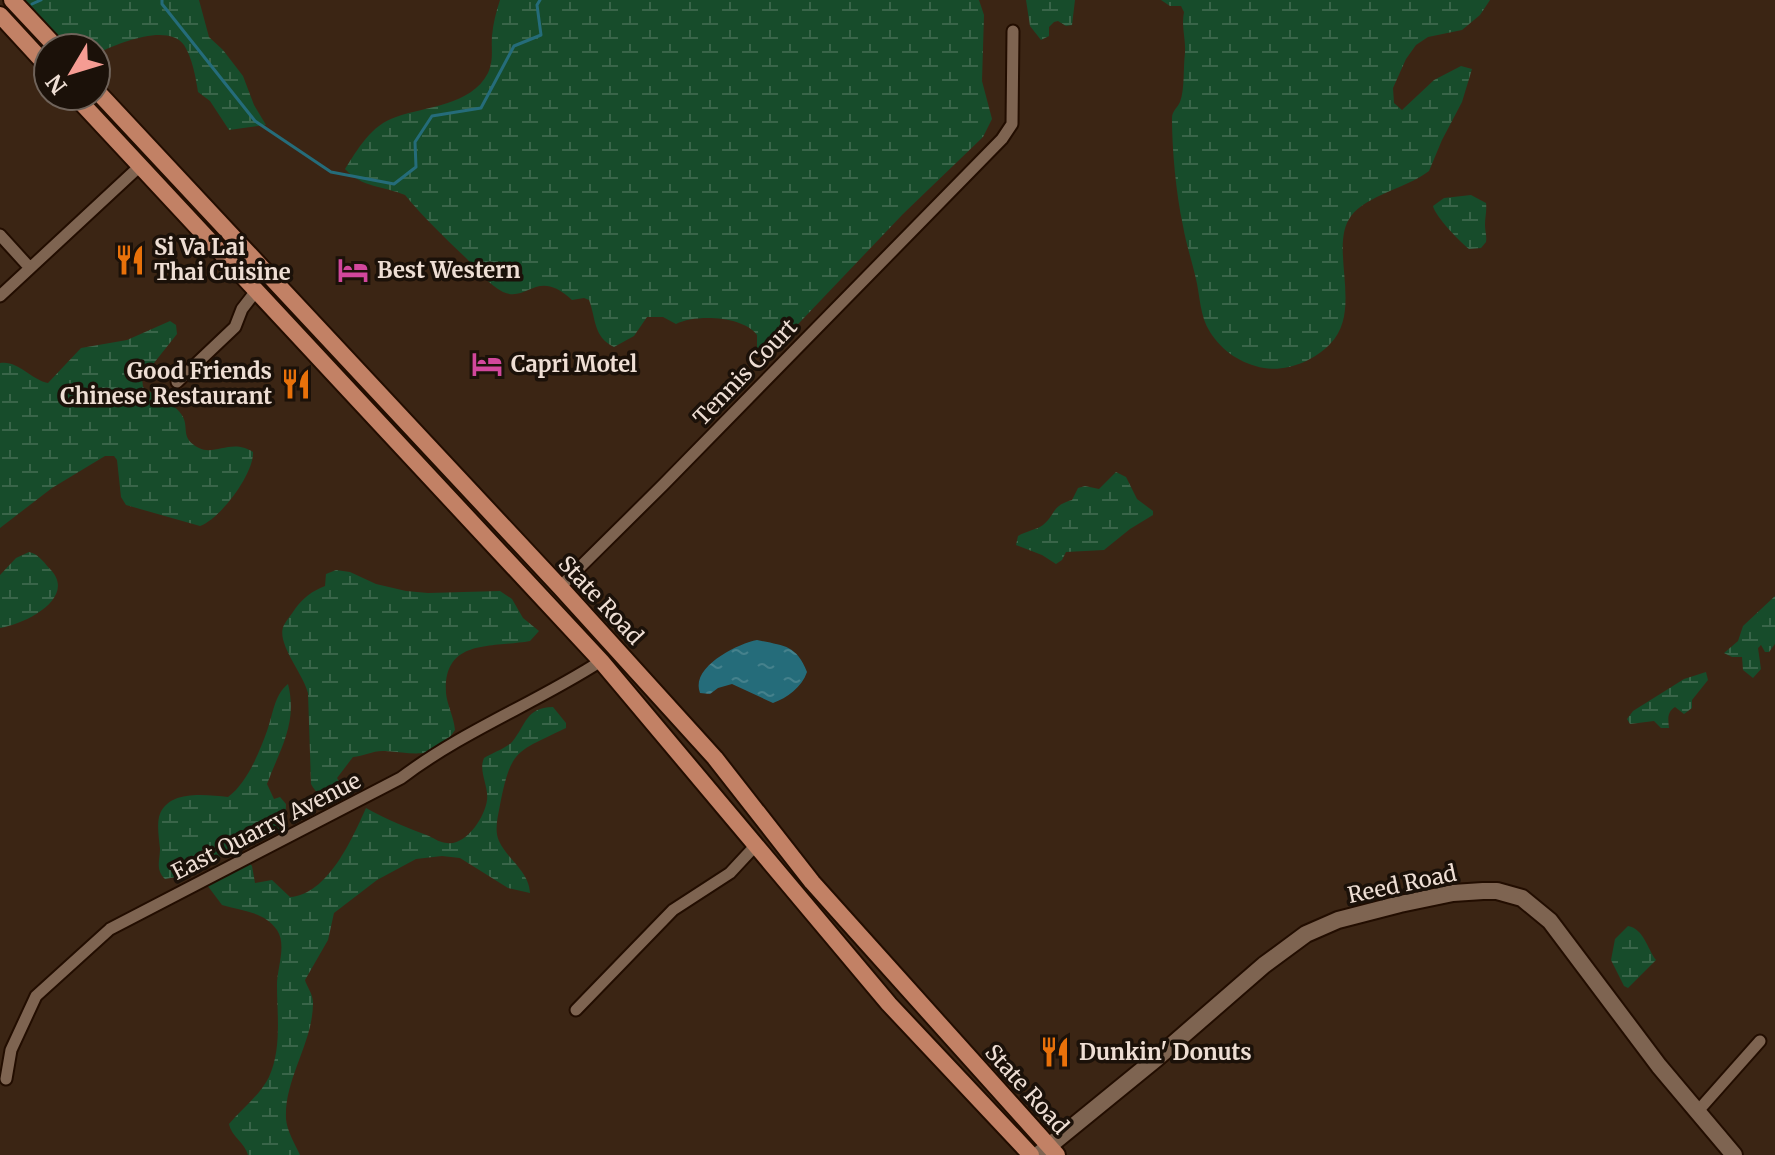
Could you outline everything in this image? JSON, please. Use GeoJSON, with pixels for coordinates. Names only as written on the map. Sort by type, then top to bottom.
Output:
{"type":"FeatureCollection","features":[{"type":"Feature","properties":{"kind":"main road"},"geometry":{"type":"LineString","coordinates":[[12,0],[42,32]]}},
{"type":"Feature","properties":{"kind":"main road"},"geometry":{"type":"LineString","coordinates":[[0,15],[32,50]]}},
{"type":"Feature","properties":{"kind":"main road","name":"State Road"},"geometry":{"type":"LineString","coordinates":[[112,107],[560,587],[715,758],[812,882],[1048,1152]]}},
{"type":"Feature","properties":{"kind":"main road","name":"State Road"},"geometry":{"type":"LineString","coordinates":[[90,112],[601,661],[889,1004],[1031,1155]]}},
{"type":"Feature","properties":{"kind":"street","name":"Tennis Court"},"geometry":{"type":"LineString","coordinates":[[560,587],[960,185],[1002,139],[1012,124],[1013,31]]}},
{"type":"Feature","properties":{"kind":"street"},"geometry":{"type":"LineString","coordinates":[[0,296],[140,166]]}},
{"type":"Feature","properties":{"kind":"street"},"geometry":{"type":"LineString","coordinates":[[0,235],[30,268]]}},
{"type":"Feature","properties":{"kind":"street"},"geometry":{"type":"LineString","coordinates":[[177,382],[235,327],[242,309],[256,291]]}},
{"type":"Feature","properties":{"kind":"street"},"geometry":{"type":"LineString","coordinates":[[376,420],[391,406]]}},
{"type":"Feature","properties":{"kind":"street"},"geometry":{"type":"LineString","coordinates":[[516,570],[531,556]]}},
{"type":"Feature","properties":{"kind":"street","name":"East Quarry Avenue"},"geometry":{"type":"LineString","coordinates":[[6,1079],[11,1050],[36,996],[110,929],[401,778],[432,755],[601,661]]}},
{"type":"Feature","properties":{"kind":"street"},"geometry":{"type":"LineString","coordinates":[[576,1010],[673,910],[730,873],[756,845]]}},
{"type":"Feature","properties":{"kind":"street"},"geometry":{"type":"LineString","coordinates":[[796,894],[812,882]]}},
{"type":"Feature","properties":{"kind":"street","name":"Reed Road"},"geometry":{"type":"LineString","coordinates":[[1048,1152],[1264,965],[1306,934],[1338,920],[1400,904],[1453,893],[1497,891],[1522,898],[1550,921],[1632,1031],[1734,1155]]}},
{"type":"Feature","properties":{"kind":"street"},"geometry":{"type":"LineString","coordinates":[[1697,1112],[1760,1041]]}},
{"type":"Feature","properties":{"kind":"green space"},"geometry":{"type":"Polygon","coordinates":[[[18,0],[199,0],[209,37],[243,76],[266,125],[229,130],[210,101],[198,92],[189,55],[177,39],[156,35],[112,47],[112,32],[49,32],[18,0]]]}},
{"type":"Feature","properties":{"kind":"green space"},"geometry":{"type":"Polygon","coordinates":[[[500,0],[979,0],[984,15],[982,81],[992,119],[983,137],[903,214],[781,342],[764,355],[757,352],[757,335],[750,329],[730,321],[707,318],[676,324],[663,317],[647,317],[634,336],[614,347],[602,338],[589,300],[572,300],[550,286],[512,294],[503,292],[483,276],[405,195],[359,180],[345,169],[366,138],[379,126],[408,113],[459,99],[480,84],[491,63],[492,32],[500,0]]]}},
{"type":"Feature","properties":{"kind":"green space"},"geometry":{"type":"Polygon","coordinates":[[[1026,0],[1075,0],[1072,25],[1054,22],[1049,27],[1049,36],[1041,40],[1030,26],[1026,0]]]}},
{"type":"Feature","properties":{"kind":"green space"},"geometry":{"type":"Polygon","coordinates":[[[1161,0],[1490,0],[1480,15],[1462,30],[1428,37],[1416,45],[1406,59],[1393,88],[1394,103],[1402,110],[1434,80],[1461,66],[1472,69],[1462,102],[1429,171],[1367,202],[1351,216],[1343,244],[1346,297],[1340,330],[1323,350],[1299,364],[1272,369],[1240,360],[1220,345],[1204,320],[1176,186],[1174,158],[1172,118],[1183,91],[1184,12],[1181,6],[1170,6],[1161,0]]]}},
{"type":"Feature","properties":{"kind":"green space"},"geometry":{"type":"Polygon","coordinates":[[[1471,195],[1486,203],[1486,242],[1481,248],[1469,249],[1443,222],[1433,206],[1444,198],[1471,195]]]}},
{"type":"Feature","properties":{"kind":"green space"},"geometry":{"type":"Polygon","coordinates":[[[170,321],[176,325],[177,334],[142,378],[143,387],[180,412],[189,441],[199,448],[238,447],[253,452],[248,472],[226,505],[200,526],[126,505],[121,497],[117,460],[114,456],[105,456],[52,488],[0,528],[0,363],[13,364],[48,383],[81,348],[127,340],[170,321]]]}},
{"type":"Feature","properties":{"kind":"green space"},"geometry":{"type":"Polygon","coordinates":[[[1116,472],[1126,477],[1137,499],[1153,511],[1153,515],[1104,550],[1066,552],[1056,564],[1016,545],[1018,536],[1043,525],[1057,508],[1072,500],[1078,488],[1099,489],[1116,472]]]}},
{"type":"Feature","properties":{"kind":"green space"},"geometry":{"type":"Polygon","coordinates":[[[29,552],[38,556],[49,568],[57,579],[58,589],[54,599],[35,615],[0,628],[0,575],[16,558],[29,552]]]}},
{"type":"Feature","properties":{"kind":"green space"},"geometry":{"type":"Polygon","coordinates":[[[336,570],[406,591],[500,591],[512,599],[523,618],[539,631],[530,641],[473,649],[461,654],[453,663],[447,675],[446,693],[455,730],[440,747],[424,753],[381,751],[353,757],[337,778],[345,791],[335,798],[326,798],[311,784],[308,693],[286,649],[282,632],[298,605],[325,586],[326,574],[336,570]]]}},
{"type":"Feature","properties":{"kind":"green space"},"geometry":{"type":"Polygon","coordinates":[[[1775,596],[1775,644],[1769,652],[1765,652],[1761,645],[1758,648],[1761,669],[1753,678],[1743,670],[1742,657],[1724,653],[1738,641],[1743,626],[1775,596]]]}},
{"type":"Feature","properties":{"kind":"green space"},"geometry":{"type":"Polygon","coordinates":[[[1706,672],[1708,680],[1692,700],[1692,708],[1684,714],[1675,707],[1672,709],[1669,728],[1661,728],[1654,721],[1630,724],[1627,719],[1633,711],[1684,679],[1706,672]]]}},
{"type":"Feature","properties":{"kind":"green space"},"geometry":{"type":"Polygon","coordinates":[[[288,684],[291,698],[289,724],[267,784],[274,799],[280,797],[286,804],[285,829],[256,839],[239,851],[197,863],[176,877],[165,879],[160,872],[158,833],[163,808],[179,798],[199,795],[228,797],[235,791],[252,767],[277,699],[288,684]]]}},
{"type":"Feature","properties":{"kind":"green space"},"geometry":{"type":"Polygon","coordinates":[[[553,707],[566,723],[566,728],[526,748],[513,762],[504,786],[497,823],[499,841],[526,878],[530,893],[508,888],[460,858],[442,856],[416,859],[377,880],[334,913],[328,940],[305,980],[313,1000],[312,1018],[287,1104],[287,1124],[300,1155],[248,1155],[229,1124],[261,1090],[273,1066],[277,1043],[280,936],[266,919],[222,905],[201,877],[202,874],[223,862],[247,860],[252,866],[255,883],[272,880],[290,897],[304,894],[327,876],[337,863],[366,808],[440,842],[461,840],[473,829],[485,807],[484,758],[512,742],[537,710],[553,707]]]}},
{"type":"Feature","properties":{"kind":"green space"},"geometry":{"type":"Polygon","coordinates":[[[1628,926],[1642,935],[1656,960],[1628,988],[1611,960],[1615,939],[1628,926]]]}},
{"type":"Feature","properties":{"kind":"water"},"geometry":{"type":"Polygon","coordinates":[[[757,640],[788,648],[803,663],[807,672],[793,691],[773,703],[732,684],[710,694],[700,693],[699,683],[708,666],[738,646],[757,640]]]}},
{"type":"Feature","properties":{"kind":"waterway"},"geometry":{"type":"LineString","coordinates":[[32,4],[41,0]]}},
{"type":"Feature","properties":{"kind":"waterway"},"geometry":{"type":"LineString","coordinates":[[162,0],[162,4],[255,121],[331,172],[394,184],[416,167],[415,142],[432,116],[481,108],[514,46],[541,35],[537,5],[540,0]]}},
{"type":"Feature","properties":{"kind":"place","name":"Si Va Lai Thai Cuisine"},"geometry":{"type":"Point","coordinates":[130,260]}},
{"type":"Feature","properties":{"kind":"place","name":"Best Western"},"geometry":{"type":"Point","coordinates":[353,270]}},
{"type":"Feature","properties":{"kind":"place","name":"Capri Motel"},"geometry":{"type":"Point","coordinates":[487,364]}},
{"type":"Feature","properties":{"kind":"place","name":"Good Friends Chinese Restaurant"},"geometry":{"type":"Point","coordinates":[296,384]}},
{"type":"Feature","properties":{"kind":"place","name":"Dunkin' Donuts"},"geometry":{"type":"Point","coordinates":[1055,1052]}}]}
